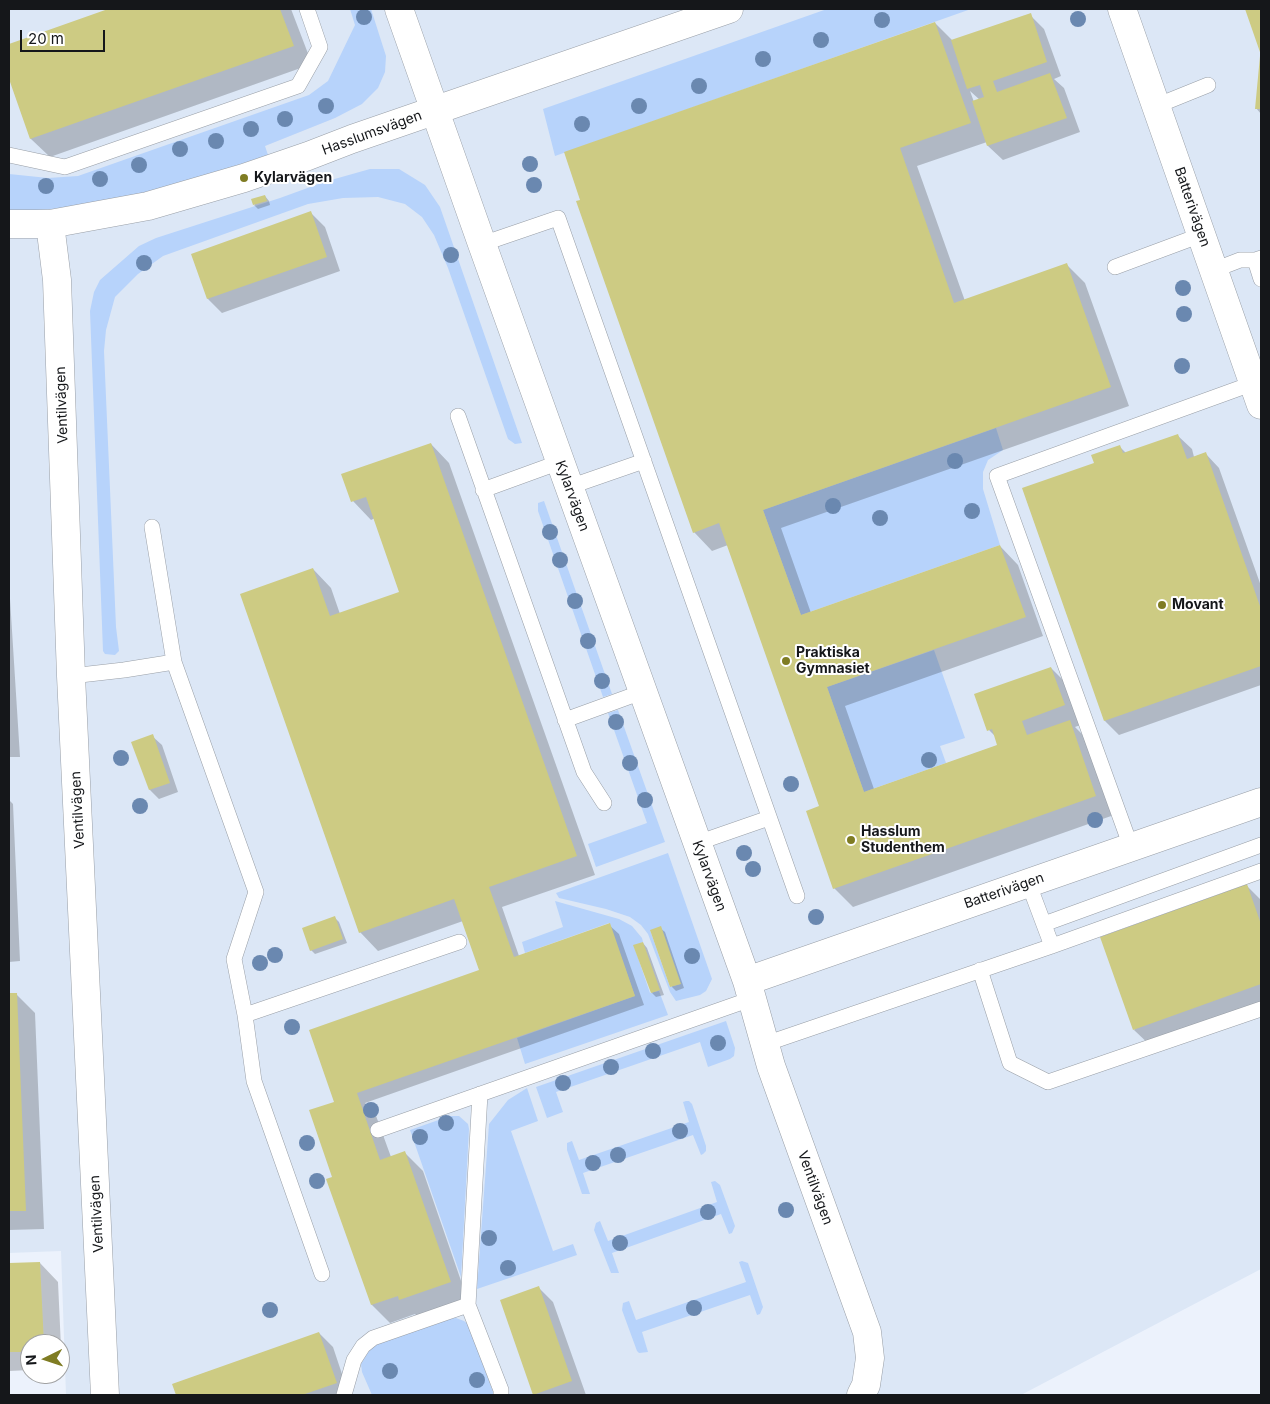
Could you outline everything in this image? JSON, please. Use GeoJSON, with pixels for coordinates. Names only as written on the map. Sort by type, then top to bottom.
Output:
{"type":"FeatureCollection","features":[{"type":"Feature","properties":{"kind":"street","name":"Kylarvägen"},"geometry":{"type":"LineString","coordinates":[[400,9],[434,110],[749,990]]}},
{"type":"Feature","properties":{"kind":"street","name":"Hasslumsvägen"},"geometry":{"type":"LineString","coordinates":[[9,224],[50,224],[148,206],[227,183],[729,9]]}},
{"type":"Feature","properties":{"kind":"street","name":"Batterivägen"},"geometry":{"type":"LineString","coordinates":[[1122,9],[1257,394]]}},
{"type":"Feature","properties":{"kind":"street","name":"Ventilvägen"},"geometry":{"type":"LineString","coordinates":[[50,224],[57,280],[71,676],[105,1395]]}},
{"type":"Feature","properties":{"kind":"street","name":"Batterivägen"},"geometry":{"type":"LineString","coordinates":[[749,990],[1028,882],[1261,802]]}},
{"type":"Feature","properties":{"kind":"street","name":"Ventilvägen"},"geometry":{"type":"LineString","coordinates":[[749,990],[771,1066],[867,1332],[870,1358],[866,1385],[861,1395]]}},
{"type":"Feature","properties":{"kind":"lane"},"geometry":{"type":"LineString","coordinates":[[9,154],[65,167],[298,86],[320,47],[307,9]]}},
{"type":"Feature","properties":{"kind":"lane"},"geometry":{"type":"LineString","coordinates":[[1156,106],[1208,86]]}},
{"type":"Feature","properties":{"kind":"lane"},"geometry":{"type":"LineString","coordinates":[[482,244],[558,218],[797,896]]}},
{"type":"Feature","properties":{"kind":"lane"},"geometry":{"type":"LineString","coordinates":[[1115,267],[1201,235]]}},
{"type":"Feature","properties":{"kind":"lane"},"geometry":{"type":"LineString","coordinates":[[1214,270],[1240,260],[1258,259],[1261,280]]}},
{"type":"Feature","properties":{"kind":"lane"},"geometry":{"type":"LineString","coordinates":[[1131,846],[997,476],[1257,394]]}},
{"type":"Feature","properties":{"kind":"lane"},"geometry":{"type":"LineString","coordinates":[[458,416],[584,772],[604,804]]}},
{"type":"Feature","properties":{"kind":"lane"},"geometry":{"type":"LineString","coordinates":[[569,487],[644,461]]}},
{"type":"Feature","properties":{"kind":"lane"},"geometry":{"type":"LineString","coordinates":[[483,490],[560,462]]}},
{"type":"Feature","properties":{"kind":"lane"},"geometry":{"type":"LineString","coordinates":[[152,527],[174,662],[256,892],[234,959],[245,1015],[254,1081],[322,1274]]}},
{"type":"Feature","properties":{"kind":"lane"},"geometry":{"type":"LineString","coordinates":[[71,676],[174,662]]}},
{"type":"Feature","properties":{"kind":"lane"},"geometry":{"type":"LineString","coordinates":[[565,720],[642,692]]}},
{"type":"Feature","properties":{"kind":"lane"},"geometry":{"type":"LineString","coordinates":[[697,843],[769,818]]}},
{"type":"Feature","properties":{"kind":"lane"},"geometry":{"type":"LineString","coordinates":[[1044,924],[1261,845]]}},
{"type":"Feature","properties":{"kind":"lane"},"geometry":{"type":"LineString","coordinates":[[765,1044],[1052,946],[1261,871]]}},
{"type":"Feature","properties":{"kind":"lane"},"geometry":{"type":"LineString","coordinates":[[1028,882],[1052,946]]}},
{"type":"Feature","properties":{"kind":"lane"},"geometry":{"type":"LineString","coordinates":[[245,1015],[459,942]]}},
{"type":"Feature","properties":{"kind":"lane"},"geometry":{"type":"LineString","coordinates":[[980,970],[1010,1063],[1048,1082],[1261,1008]]}},
{"type":"Feature","properties":{"kind":"lane"},"geometry":{"type":"LineString","coordinates":[[378,1130],[480,1094],[749,990]]}},
{"type":"Feature","properties":{"kind":"lane"},"geometry":{"type":"LineString","coordinates":[[480,1094],[468,1305],[502,1395]]}},
{"type":"Feature","properties":{"kind":"lane"},"geometry":{"type":"LineString","coordinates":[[344,1395],[354,1360],[363,1346],[373,1338],[468,1305]]}},
{"type":"Feature","properties":{"kind":"shaded area"},"geometry":{"type":"Polygon","coordinates":[[[9,9],[1261,9],[1261,1269],[1021,1395],[66,1395],[66,1384],[70,1384],[70,1334],[64,1334],[61,1251],[9,1253],[9,9]]]}},
{"type":"Feature","properties":{"kind":"shaded area"},"geometry":{"type":"Polygon","coordinates":[[[350,9],[371,9],[386,56],[385,72],[378,88],[362,104],[335,118],[265,146],[268,155],[165,189],[77,207],[9,212],[9,174],[48,178],[78,176],[309,95],[328,81],[355,25],[350,9]]]}},
{"type":"Feature","properties":{"kind":"shaded area"},"geometry":{"type":"Polygon","coordinates":[[[827,9],[971,9],[555,156],[543,109],[827,9]]]}},
{"type":"Feature","properties":{"kind":"shaded area"},"geometry":{"type":"Polygon","coordinates":[[[370,169],[399,169],[425,185],[440,207],[522,443],[515,444],[508,439],[448,268],[434,235],[422,217],[405,204],[378,197],[343,198],[308,204],[163,256],[138,274],[115,297],[106,330],[104,351],[116,627],[119,651],[115,655],[105,654],[103,651],[90,311],[94,292],[100,280],[139,246],[156,238],[324,182],[370,169]]]}},
{"type":"Feature","properties":{"kind":"shaded area"},"geometry":{"type":"Polygon","coordinates":[[[996,428],[1003,450],[988,460],[983,472],[983,489],[1000,545],[801,615],[763,510],[996,428]]]}},
{"type":"Feature","properties":{"kind":"shaded area"},"geometry":{"type":"Polygon","coordinates":[[[544,501],[612,694],[603,697],[538,511],[538,503],[544,501]]]}},
{"type":"Feature","properties":{"kind":"shaded area"},"geometry":{"type":"Polygon","coordinates":[[[934,650],[965,738],[940,746],[946,763],[864,792],[827,687],[934,650]]]}},
{"type":"Feature","properties":{"kind":"shaded area"},"geometry":{"type":"Polygon","coordinates":[[[618,710],[665,842],[596,867],[588,844],[647,823],[608,713],[618,710]]]}},
{"type":"Feature","properties":{"kind":"shaded area"},"geometry":{"type":"Polygon","coordinates":[[[668,853],[712,979],[706,991],[700,995],[676,1001],[670,992],[648,934],[641,925],[630,917],[606,909],[559,898],[556,893],[668,853]],[[650,930],[670,987],[680,984],[650,930]]]}},
{"type":"Feature","properties":{"kind":"shaded area"},"geometry":{"type":"Polygon","coordinates":[[[555,901],[619,919],[632,926],[642,938],[643,942],[634,946],[650,993],[659,991],[668,1015],[525,1064],[517,1038],[635,996],[609,923],[525,953],[522,942],[563,927],[555,901]]]}},
{"type":"Feature","properties":{"kind":"shaded area"},"geometry":{"type":"Polygon","coordinates":[[[726,1021],[735,1048],[734,1056],[730,1059],[708,1067],[700,1042],[556,1092],[563,1112],[547,1118],[536,1087],[726,1021]]]}},
{"type":"Feature","properties":{"kind":"shaded area"},"geometry":{"type":"Polygon","coordinates":[[[527,1088],[538,1121],[511,1131],[553,1251],[573,1244],[577,1255],[477,1289],[489,1124],[508,1100],[527,1088]]]}},
{"type":"Feature","properties":{"kind":"shaded area"},"geometry":{"type":"Polygon","coordinates":[[[686,1101],[692,1104],[706,1146],[706,1151],[703,1154],[701,1155],[693,1135],[583,1173],[590,1194],[582,1194],[567,1150],[567,1143],[572,1141],[579,1160],[689,1122],[683,1102],[686,1101]]]}},
{"type":"Feature","properties":{"kind":"shaded area"},"geometry":{"type":"Polygon","coordinates":[[[450,1116],[459,1116],[468,1124],[469,1129],[461,1277],[410,1130],[450,1116]]]}},
{"type":"Feature","properties":{"kind":"shaded area"},"geometry":{"type":"Polygon","coordinates":[[[715,1181],[720,1185],[735,1226],[732,1233],[729,1234],[721,1214],[612,1253],[619,1273],[611,1273],[594,1230],[596,1223],[600,1221],[608,1241],[717,1202],[711,1182],[715,1181]]]}},
{"type":"Feature","properties":{"kind":"shaded area"},"geometry":{"type":"Polygon","coordinates":[[[739,1262],[748,1263],[763,1307],[760,1314],[757,1315],[750,1295],[642,1332],[648,1352],[639,1353],[637,1351],[622,1310],[623,1303],[629,1301],[636,1320],[746,1282],[739,1262]]]}},
{"type":"Feature","properties":{"kind":"shaded area"},"geometry":{"type":"Polygon","coordinates":[[[456,1318],[469,1325],[494,1395],[372,1395],[362,1372],[361,1364],[370,1349],[378,1343],[447,1319],[456,1318]]]}},
{"type":"Feature","properties":{"kind":"building"},"geometry":{"type":"Polygon","coordinates":[[[108,9],[280,9],[294,46],[30,139],[9,79],[9,44],[108,9]]]}},
{"type":"Feature","properties":{"kind":"building"},"geometry":{"type":"Polygon","coordinates":[[[1245,9],[1261,9],[1261,55],[1245,9]]]}},
{"type":"Feature","properties":{"kind":"building"},"geometry":{"type":"Polygon","coordinates":[[[1031,13],[1047,62],[993,81],[997,92],[1050,73],[1067,118],[987,146],[972,101],[984,97],[980,85],[967,89],[951,40],[1031,13]]]}},
{"type":"Feature","properties":{"kind":"building"},"geometry":{"type":"Polygon","coordinates":[[[935,22],[971,123],[900,148],[954,303],[1067,263],[1111,387],[763,510],[801,615],[1000,545],[1026,617],[827,687],[864,792],[997,745],[992,729],[987,731],[974,694],[1051,667],[1065,705],[1022,721],[1027,735],[1070,720],[1096,796],[833,889],[806,811],[819,806],[719,523],[693,533],[576,201],[580,200],[564,152],[935,22]]]}},
{"type":"Feature","properties":{"kind":"building"},"geometry":{"type":"Polygon","coordinates":[[[1260,56],[1261,109],[1255,109],[1260,56]]]}},
{"type":"Feature","properties":{"kind":"building"},"geometry":{"type":"Polygon","coordinates":[[[265,195],[267,201],[253,205],[251,199],[265,195]]]}},
{"type":"Feature","properties":{"kind":"building"},"geometry":{"type":"Polygon","coordinates":[[[311,211],[327,257],[207,299],[191,254],[311,211]]]}},
{"type":"Feature","properties":{"kind":"building","name":"Movant"},"geometry":{"type":"Polygon","coordinates":[[[1178,434],[1187,459],[1206,452],[1261,609],[1261,666],[1104,721],[1022,488],[1094,463],[1091,455],[1120,445],[1123,453],[1178,434]]]}},
{"type":"Feature","properties":{"kind":"building"},"geometry":{"type":"Polygon","coordinates":[[[431,443],[577,856],[489,887],[514,957],[610,923],[635,996],[357,1093],[380,1160],[405,1151],[451,1282],[399,1300],[398,1296],[371,1305],[326,1179],[332,1177],[309,1110],[334,1102],[309,1030],[479,970],[454,899],[359,933],[240,594],[313,568],[330,616],[399,592],[366,497],[351,502],[341,474],[431,443]]]}},
{"type":"Feature","properties":{"kind":"building"},"geometry":{"type":"Polygon","coordinates":[[[153,734],[170,783],[149,790],[131,742],[153,734]]]}},
{"type":"Feature","properties":{"kind":"building"},"geometry":{"type":"Polygon","coordinates":[[[1247,884],[1261,924],[1261,984],[1133,1030],[1100,937],[1247,884]]]}},
{"type":"Feature","properties":{"kind":"building"},"geometry":{"type":"Polygon","coordinates":[[[335,916],[343,939],[310,951],[302,928],[335,916]]]}},
{"type":"Feature","properties":{"kind":"building"},"geometry":{"type":"Polygon","coordinates":[[[661,926],[681,984],[670,987],[650,930],[661,926]]]}},
{"type":"Feature","properties":{"kind":"building"},"geometry":{"type":"Polygon","coordinates":[[[643,942],[660,990],[651,993],[633,945],[643,942]]]}},
{"type":"Feature","properties":{"kind":"building"},"geometry":{"type":"Polygon","coordinates":[[[9,993],[17,993],[26,1211],[9,1211],[9,993]]]}},
{"type":"Feature","properties":{"kind":"building"},"geometry":{"type":"Polygon","coordinates":[[[40,1262],[44,1334],[20,1334],[20,1352],[9,1352],[9,1263],[40,1262]]]}},
{"type":"Feature","properties":{"kind":"building"},"geometry":{"type":"Polygon","coordinates":[[[539,1286],[572,1381],[533,1395],[500,1300],[539,1286]]]}},
{"type":"Feature","properties":{"kind":"building"},"geometry":{"type":"Polygon","coordinates":[[[319,1332],[337,1383],[302,1395],[176,1395],[172,1384],[319,1332]]]}},
{"type":"Feature","properties":{"kind":"place","name":"Kylarvägen"},"geometry":{"type":"Point","coordinates":[244,178]}},
{"type":"Feature","properties":{"kind":"place","name":"Movant"},"geometry":{"type":"Point","coordinates":[1162,605]}},
{"type":"Feature","properties":{"kind":"place","name":"Praktiska Gymnasiet"},"geometry":{"type":"Point","coordinates":[786,661]}},
{"type":"Feature","properties":{"kind":"place","name":"Hasslum Studenthem"},"geometry":{"type":"Point","coordinates":[851,840]}}]}
